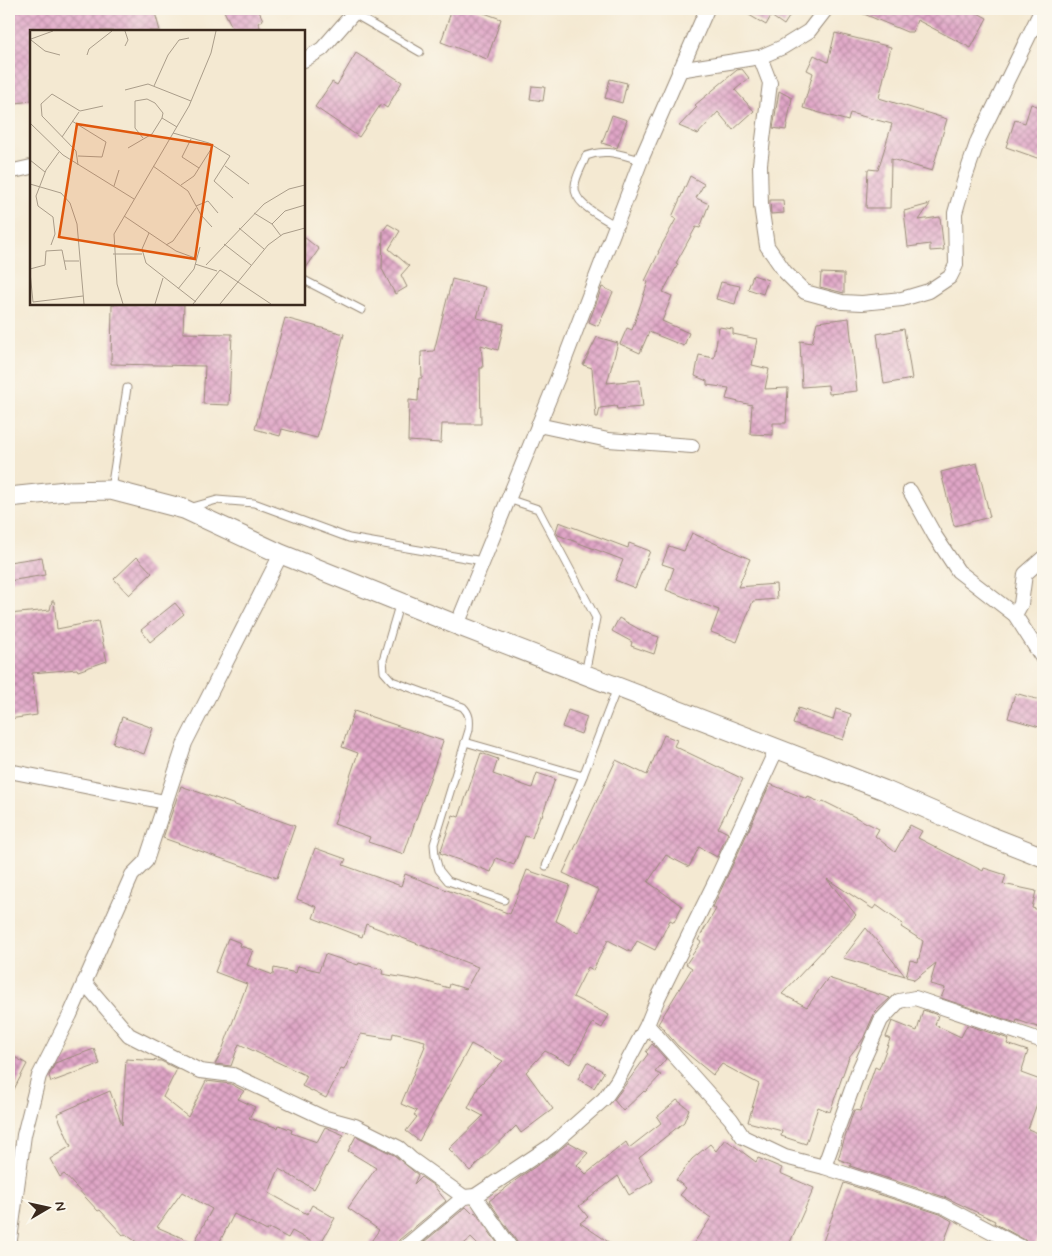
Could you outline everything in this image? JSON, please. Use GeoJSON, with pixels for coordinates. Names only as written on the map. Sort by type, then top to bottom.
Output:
{"type":"FeatureCollection","features":[{"type":"Feature","properties":{"kind":"street"},"geometry":{"type":"LineString","coordinates":[[457,625],[538,425],[641,160],[707,9]]}},
{"type":"Feature","properties":{"kind":"street"},"geometry":{"type":"LineString","coordinates":[[679,70],[760,57],[783,47],[809,31],[826,9]]}},
{"type":"Feature","properties":{"kind":"street"},"geometry":{"type":"LineString","coordinates":[[760,57],[770,83],[760,164],[761,205],[767,246],[785,272],[805,292],[842,302],[862,303],[902,299],[929,291],[950,277],[956,265],[955,213],[965,178],[978,140],[1042,9]]}},
{"type":"Feature","properties":{"kind":"street"},"geometry":{"type":"LineString","coordinates":[[305,59],[322,49],[356,11]]}},
{"type":"Feature","properties":{"kind":"street"},"geometry":{"type":"LineString","coordinates":[[9,172],[30,167]]}},
{"type":"Feature","properties":{"kind":"street"},"geometry":{"type":"LineString","coordinates":[[538,425],[608,440],[692,446]]}},
{"type":"Feature","properties":{"kind":"street"},"geometry":{"type":"LineString","coordinates":[[9,497],[66,491],[111,490],[184,509],[281,554],[457,625],[884,790],[1043,857]]}},
{"type":"Feature","properties":{"kind":"street"},"geometry":{"type":"LineString","coordinates":[[910,491],[935,536],[958,571],[1015,615],[1043,659]]}},
{"type":"Feature","properties":{"kind":"street"},"geometry":{"type":"LineString","coordinates":[[9,1247],[24,1135],[40,1076],[70,1015],[132,875],[146,861],[185,743],[281,554]]}},
{"type":"Feature","properties":{"kind":"street"},"geometry":{"type":"LineString","coordinates":[[1015,615],[1021,604],[1025,574],[1043,558]]}},
{"type":"Feature","properties":{"kind":"street"},"geometry":{"type":"LineString","coordinates":[[404,1247],[469,1196],[552,1145],[604,1099],[617,1081],[647,1025],[658,998],[718,878],[777,748]]}},
{"type":"Feature","properties":{"kind":"street"},"geometry":{"type":"LineString","coordinates":[[9,771],[165,802]]}},
{"type":"Feature","properties":{"kind":"street"},"geometry":{"type":"LineString","coordinates":[[84,982],[129,1035],[200,1071],[232,1075],[322,1117],[355,1126],[399,1148],[411,1159],[469,1196],[510,1247]]}},
{"type":"Feature","properties":{"kind":"street"},"geometry":{"type":"LineString","coordinates":[[824,1167],[858,1072],[880,1020],[899,1001],[915,998],[1043,1041]]}},
{"type":"Feature","properties":{"kind":"street"},"geometry":{"type":"LineString","coordinates":[[647,1025],[731,1119],[744,1137],[785,1157],[824,1167],[943,1206],[1021,1247]]}},
{"type":"Feature","properties":{"kind":"lane"},"geometry":{"type":"LineString","coordinates":[[356,11],[420,52]]}},
{"type":"Feature","properties":{"kind":"lane"},"geometry":{"type":"LineString","coordinates":[[616,226],[581,203],[574,186],[586,156],[597,152],[611,152],[641,160]]}},
{"type":"Feature","properties":{"kind":"lane"},"geometry":{"type":"LineString","coordinates":[[305,281],[362,310]]}},
{"type":"Feature","properties":{"kind":"lane"},"geometry":{"type":"LineString","coordinates":[[111,490],[127,388]]}},
{"type":"Feature","properties":{"kind":"lane"},"geometry":{"type":"LineString","coordinates":[[184,509],[217,500],[254,503],[349,538],[483,561]]}},
{"type":"Feature","properties":{"kind":"lane"},"geometry":{"type":"LineString","coordinates":[[508,500],[538,509],[596,618],[585,674]]}},
{"type":"Feature","properties":{"kind":"lane"},"geometry":{"type":"LineString","coordinates":[[400,602],[383,660],[384,672],[392,681],[463,707],[468,712],[470,719],[469,730],[434,844],[434,856],[439,870],[448,881],[504,900]]}},
{"type":"Feature","properties":{"kind":"lane"},"geometry":{"type":"LineString","coordinates":[[546,866],[584,776],[617,687]]}},
{"type":"Feature","properties":{"kind":"lane"},"geometry":{"type":"LineString","coordinates":[[465,742],[584,776]]}},
{"type":"Feature","properties":{"kind":"building"},"geometry":{"type":"Polygon","coordinates":[[[9,9],[154,9],[160,30],[30,30],[30,101],[9,104],[9,9]]]}},
{"type":"Feature","properties":{"kind":"building"},"geometry":{"type":"Polygon","coordinates":[[[223,9],[258,9],[263,20],[258,23],[262,30],[234,30],[223,9]]]}},
{"type":"Feature","properties":{"kind":"building"},"geometry":{"type":"Polygon","coordinates":[[[452,9],[473,9],[501,19],[487,59],[441,42],[452,9]]]}},
{"type":"Feature","properties":{"kind":"building"},"geometry":{"type":"Polygon","coordinates":[[[739,9],[794,9],[784,25],[771,16],[766,25],[739,9]]]}},
{"type":"Feature","properties":{"kind":"building"},"geometry":{"type":"Polygon","coordinates":[[[852,9],[970,9],[987,18],[971,48],[917,20],[913,32],[907,32],[852,9]]]}},
{"type":"Feature","properties":{"kind":"building"},"geometry":{"type":"Polygon","coordinates":[[[835,33],[891,47],[879,98],[947,119],[932,171],[891,159],[890,208],[866,208],[868,169],[878,170],[892,124],[850,113],[848,121],[803,108],[813,73],[807,70],[814,55],[828,62],[835,33]]]}},
{"type":"Feature","properties":{"kind":"building"},"geometry":{"type":"Polygon","coordinates":[[[356,53],[402,82],[387,108],[381,104],[359,137],[315,107],[332,82],[337,85],[356,53]]]}},
{"type":"Feature","properties":{"kind":"building"},"geometry":{"type":"Polygon","coordinates":[[[742,69],[749,78],[735,90],[754,111],[733,130],[718,112],[698,134],[679,126],[697,107],[695,105],[737,70],[742,69]]]}},
{"type":"Feature","properties":{"kind":"building"},"geometry":{"type":"Polygon","coordinates":[[[610,79],[627,83],[622,103],[605,98],[610,79]]]}},
{"type":"Feature","properties":{"kind":"building"},"geometry":{"type":"Polygon","coordinates":[[[532,86],[545,87],[543,101],[530,99],[532,86]]]}},
{"type":"Feature","properties":{"kind":"building"},"geometry":{"type":"Polygon","coordinates":[[[779,91],[792,98],[786,130],[773,128],[779,91]]]}},
{"type":"Feature","properties":{"kind":"building"},"geometry":{"type":"Polygon","coordinates":[[[1031,104],[1043,108],[1043,160],[1006,147],[1015,120],[1025,123],[1031,104]]]}},
{"type":"Feature","properties":{"kind":"building"},"geometry":{"type":"Polygon","coordinates":[[[612,115],[627,120],[617,148],[602,143],[612,115]]]}},
{"type":"Feature","properties":{"kind":"building"},"geometry":{"type":"Polygon","coordinates":[[[690,176],[704,184],[696,198],[709,204],[700,228],[696,227],[676,263],[678,264],[663,292],[672,296],[662,321],[689,333],[684,346],[649,332],[640,353],[620,344],[627,328],[632,330],[648,282],[645,281],[676,219],[672,217],[690,176]]]}},
{"type":"Feature","properties":{"kind":"building"},"geometry":{"type":"Polygon","coordinates":[[[770,200],[783,200],[784,213],[771,214],[770,200]]]}},
{"type":"Feature","properties":{"kind":"building"},"geometry":{"type":"Polygon","coordinates":[[[930,204],[919,220],[940,217],[944,250],[930,251],[930,244],[908,247],[904,211],[930,204]]]}},
{"type":"Feature","properties":{"kind":"building"},"geometry":{"type":"Polygon","coordinates":[[[388,224],[400,231],[389,249],[409,266],[401,275],[407,287],[395,294],[382,269],[383,231],[388,224]]]}},
{"type":"Feature","properties":{"kind":"building"},"geometry":{"type":"Polygon","coordinates":[[[305,238],[319,249],[305,270],[305,238]]]}},
{"type":"Feature","properties":{"kind":"building"},"geometry":{"type":"Polygon","coordinates":[[[821,273],[844,274],[844,293],[820,287],[821,273]]]}},
{"type":"Feature","properties":{"kind":"building"},"geometry":{"type":"Polygon","coordinates":[[[753,275],[768,280],[763,294],[748,289],[753,275]]]}},
{"type":"Feature","properties":{"kind":"building"},"geometry":{"type":"Polygon","coordinates":[[[452,279],[485,287],[477,318],[504,324],[498,350],[481,345],[483,368],[480,368],[481,424],[442,424],[441,443],[408,441],[409,400],[418,401],[419,378],[422,378],[421,352],[434,351],[452,279]]]}},
{"type":"Feature","properties":{"kind":"building"},"geometry":{"type":"Polygon","coordinates":[[[721,282],[740,286],[735,304],[716,299],[721,282]]]}},
{"type":"Feature","properties":{"kind":"building"},"geometry":{"type":"Polygon","coordinates":[[[602,287],[613,292],[598,326],[589,322],[602,287]]]}},
{"type":"Feature","properties":{"kind":"building"},"geometry":{"type":"Polygon","coordinates":[[[112,305],[184,305],[183,333],[232,334],[229,405],[203,404],[205,366],[111,364],[112,305]]]}},
{"type":"Feature","properties":{"kind":"building"},"geometry":{"type":"Polygon","coordinates":[[[285,318],[344,334],[317,438],[282,429],[280,436],[255,429],[285,318]]]}},
{"type":"Feature","properties":{"kind":"building"},"geometry":{"type":"Polygon","coordinates":[[[849,318],[857,391],[829,394],[828,385],[802,387],[800,341],[812,343],[817,322],[849,318]]]}},
{"type":"Feature","properties":{"kind":"building"},"geometry":{"type":"Polygon","coordinates":[[[719,327],[733,329],[733,334],[757,339],[752,365],[769,369],[765,389],[788,388],[786,423],[773,423],[773,435],[750,434],[752,405],[726,399],[729,388],[707,385],[707,381],[695,376],[699,355],[714,358],[719,327]]]}},
{"type":"Feature","properties":{"kind":"building"},"geometry":{"type":"Polygon","coordinates":[[[904,329],[912,379],[884,384],[877,334],[904,329]]]}},
{"type":"Feature","properties":{"kind":"building"},"geometry":{"type":"Polygon","coordinates":[[[597,337],[618,343],[607,383],[640,380],[643,407],[617,409],[616,406],[600,408],[598,417],[596,417],[592,368],[583,365],[597,337]]]}},
{"type":"Feature","properties":{"kind":"building"},"geometry":{"type":"Polygon","coordinates":[[[977,463],[990,517],[954,526],[941,472],[977,463]]]}},
{"type":"Feature","properties":{"kind":"building"},"geometry":{"type":"Polygon","coordinates":[[[559,522],[628,548],[629,543],[650,551],[635,588],[615,580],[623,560],[558,535],[556,531],[559,522]]]}},
{"type":"Feature","properties":{"kind":"building"},"geometry":{"type":"Polygon","coordinates":[[[692,533],[750,559],[738,587],[776,584],[777,599],[753,601],[737,642],[711,632],[719,610],[666,590],[674,568],[662,564],[669,546],[684,551],[692,533]]]}},
{"type":"Feature","properties":{"kind":"building"},"geometry":{"type":"Polygon","coordinates":[[[42,557],[45,575],[9,581],[9,562],[42,557]]]}},
{"type":"Feature","properties":{"kind":"building"},"geometry":{"type":"Polygon","coordinates":[[[137,557],[152,573],[129,595],[114,579],[137,557]]]}},
{"type":"Feature","properties":{"kind":"building"},"geometry":{"type":"Polygon","coordinates":[[[52,601],[54,601],[57,629],[98,621],[107,661],[78,671],[77,669],[32,673],[37,715],[9,719],[9,653],[12,652],[9,614],[50,610],[52,601]]]}},
{"type":"Feature","properties":{"kind":"building"},"geometry":{"type":"Polygon","coordinates":[[[175,603],[184,614],[150,642],[141,630],[175,603]]]}},
{"type":"Feature","properties":{"kind":"building"},"geometry":{"type":"Polygon","coordinates":[[[619,618],[644,632],[659,637],[654,654],[631,646],[632,642],[612,631],[619,618]]]}},
{"type":"Feature","properties":{"kind":"building"},"geometry":{"type":"Polygon","coordinates":[[[1015,693],[1043,701],[1043,728],[1008,718],[1015,693]]]}},
{"type":"Feature","properties":{"kind":"building"},"geometry":{"type":"Polygon","coordinates":[[[798,708],[833,720],[836,709],[851,714],[843,740],[793,724],[798,708]]]}},
{"type":"Feature","properties":{"kind":"building"},"geometry":{"type":"Polygon","coordinates":[[[568,710],[587,717],[581,734],[562,727],[568,710]]]}},
{"type":"Feature","properties":{"kind":"building"},"geometry":{"type":"Polygon","coordinates":[[[354,711],[443,741],[404,854],[368,842],[370,837],[334,824],[358,753],[342,747],[354,711]]]}},
{"type":"Feature","properties":{"kind":"building"},"geometry":{"type":"Polygon","coordinates":[[[122,717],[153,728],[144,754],[113,743],[122,717]]]}},
{"type":"Feature","properties":{"kind":"building"},"geometry":{"type":"Polygon","coordinates":[[[664,735],[677,740],[674,746],[743,779],[718,828],[728,833],[717,857],[699,847],[689,867],[666,855],[648,882],[682,906],[674,922],[670,920],[655,950],[637,941],[631,952],[608,940],[593,970],[588,967],[573,997],[609,1015],[602,1028],[593,1023],[570,1064],[545,1051],[526,1072],[553,1109],[521,1133],[516,1126],[470,1171],[449,1149],[483,1116],[468,1108],[479,1086],[503,1061],[471,1044],[419,1141],[406,1131],[417,1117],[414,1115],[417,1111],[401,1104],[425,1046],[425,1041],[393,1033],[392,1039],[361,1034],[344,1070],[341,1069],[326,1098],[302,1086],[307,1076],[239,1044],[231,1066],[215,1064],[247,984],[215,972],[228,938],[241,943],[240,946],[253,950],[247,965],[273,975],[274,968],[296,973],[298,966],[319,971],[325,954],[358,965],[359,963],[383,970],[382,974],[417,979],[449,988],[450,984],[466,989],[478,967],[366,924],[362,937],[313,918],[317,907],[297,899],[315,848],[346,859],[343,865],[401,886],[405,874],[510,914],[527,870],[570,885],[556,921],[578,933],[599,890],[563,873],[616,760],[647,775],[664,735]]]}},
{"type":"Feature","properties":{"kind":"building"},"geometry":{"type":"Polygon","coordinates":[[[481,753],[498,759],[493,774],[532,788],[537,773],[555,779],[532,838],[525,836],[514,865],[496,858],[491,872],[440,853],[453,815],[459,817],[481,753]]]}},
{"type":"Feature","properties":{"kind":"building"},"geometry":{"type":"Polygon","coordinates":[[[770,784],[807,799],[808,797],[822,803],[823,801],[879,829],[875,836],[895,852],[910,825],[922,831],[918,838],[983,871],[984,868],[1006,875],[1003,884],[1036,891],[1032,908],[1043,911],[1043,1029],[1017,1020],[1016,1023],[941,998],[945,988],[930,984],[936,963],[913,981],[914,979],[906,977],[910,960],[918,962],[923,941],[901,927],[903,924],[876,905],[873,909],[827,879],[856,915],[782,994],[807,1007],[828,978],[890,998],[875,1012],[863,1039],[849,1057],[830,1112],[818,1107],[806,1144],[781,1136],[782,1131],[748,1122],[759,1084],[722,1064],[713,1075],[678,1046],[665,1029],[658,1024],[692,968],[686,964],[701,942],[698,940],[716,909],[713,907],[770,784]]]}},
{"type":"Feature","properties":{"kind":"building"},"geometry":{"type":"Polygon","coordinates":[[[181,786],[295,826],[277,878],[163,838],[181,786]]]}},
{"type":"Feature","properties":{"kind":"building"},"geometry":{"type":"Polygon","coordinates":[[[866,928],[882,947],[905,976],[843,958],[866,928]]]}},
{"type":"Feature","properties":{"kind":"building"},"geometry":{"type":"Polygon","coordinates":[[[923,1010],[938,1015],[935,1025],[961,1037],[967,1025],[1009,1039],[1007,1044],[1028,1051],[1021,1073],[1043,1081],[1043,1087],[1028,1129],[1043,1135],[1043,1227],[1034,1247],[1030,1247],[1025,1240],[994,1223],[995,1221],[947,1198],[850,1166],[851,1164],[838,1159],[854,1110],[860,1111],[875,1067],[879,1069],[890,1039],[886,1037],[892,1021],[917,1031],[923,1010]]]}},
{"type":"Feature","properties":{"kind":"building"},"geometry":{"type":"Polygon","coordinates":[[[652,1044],[666,1059],[655,1072],[661,1075],[623,1111],[614,1100],[648,1054],[646,1052],[652,1044]]]}},
{"type":"Feature","properties":{"kind":"building"},"geometry":{"type":"Polygon","coordinates":[[[94,1049],[100,1064],[51,1082],[49,1076],[55,1063],[94,1049]]]}},
{"type":"Feature","properties":{"kind":"building"},"geometry":{"type":"Polygon","coordinates":[[[9,1054],[27,1064],[9,1099],[9,1054]]]}},
{"type":"Feature","properties":{"kind":"building"},"geometry":{"type":"Polygon","coordinates":[[[126,1059],[161,1061],[177,1069],[163,1097],[188,1117],[206,1081],[231,1084],[244,1091],[238,1099],[255,1107],[249,1118],[278,1128],[279,1125],[292,1130],[291,1133],[317,1142],[325,1127],[344,1135],[314,1189],[279,1169],[269,1193],[307,1214],[312,1205],[335,1218],[319,1246],[292,1231],[288,1238],[269,1228],[267,1231],[234,1214],[217,1247],[144,1247],[125,1234],[123,1235],[64,1174],[60,1177],[50,1159],[71,1146],[57,1114],[110,1091],[122,1125],[126,1059]],[[182,1192],[157,1227],[194,1243],[212,1209],[182,1192]]]}},
{"type":"Feature","properties":{"kind":"building"},"geometry":{"type":"Polygon","coordinates":[[[587,1062],[604,1072],[594,1088],[578,1079],[587,1062]]]}},
{"type":"Feature","properties":{"kind":"building"},"geometry":{"type":"Polygon","coordinates":[[[677,1100],[689,1109],[684,1122],[639,1158],[653,1181],[629,1195],[618,1176],[579,1206],[588,1217],[580,1223],[616,1247],[519,1247],[489,1201],[569,1142],[588,1153],[577,1165],[586,1174],[626,1142],[629,1148],[661,1123],[657,1117],[677,1100]]]}},
{"type":"Feature","properties":{"kind":"building"},"geometry":{"type":"Polygon","coordinates":[[[356,1136],[394,1155],[418,1175],[414,1184],[421,1177],[433,1185],[446,1201],[399,1240],[396,1247],[367,1247],[379,1230],[348,1208],[376,1168],[348,1151],[356,1136]]]}},
{"type":"Feature","properties":{"kind":"building"},"geometry":{"type":"Polygon","coordinates":[[[725,1139],[756,1162],[758,1158],[782,1168],[780,1173],[814,1188],[788,1247],[691,1247],[711,1218],[680,1195],[686,1188],[676,1180],[692,1159],[710,1144],[716,1151],[725,1139]]]}},
{"type":"Feature","properties":{"kind":"building"},"geometry":{"type":"Polygon","coordinates":[[[844,1183],[940,1214],[952,1221],[942,1247],[821,1247],[844,1183]]]}},
{"type":"Feature","properties":{"kind":"building"},"geometry":{"type":"Polygon","coordinates":[[[466,1207],[473,1214],[475,1212],[500,1247],[480,1247],[471,1238],[460,1247],[418,1247],[466,1207]]]}}]}
